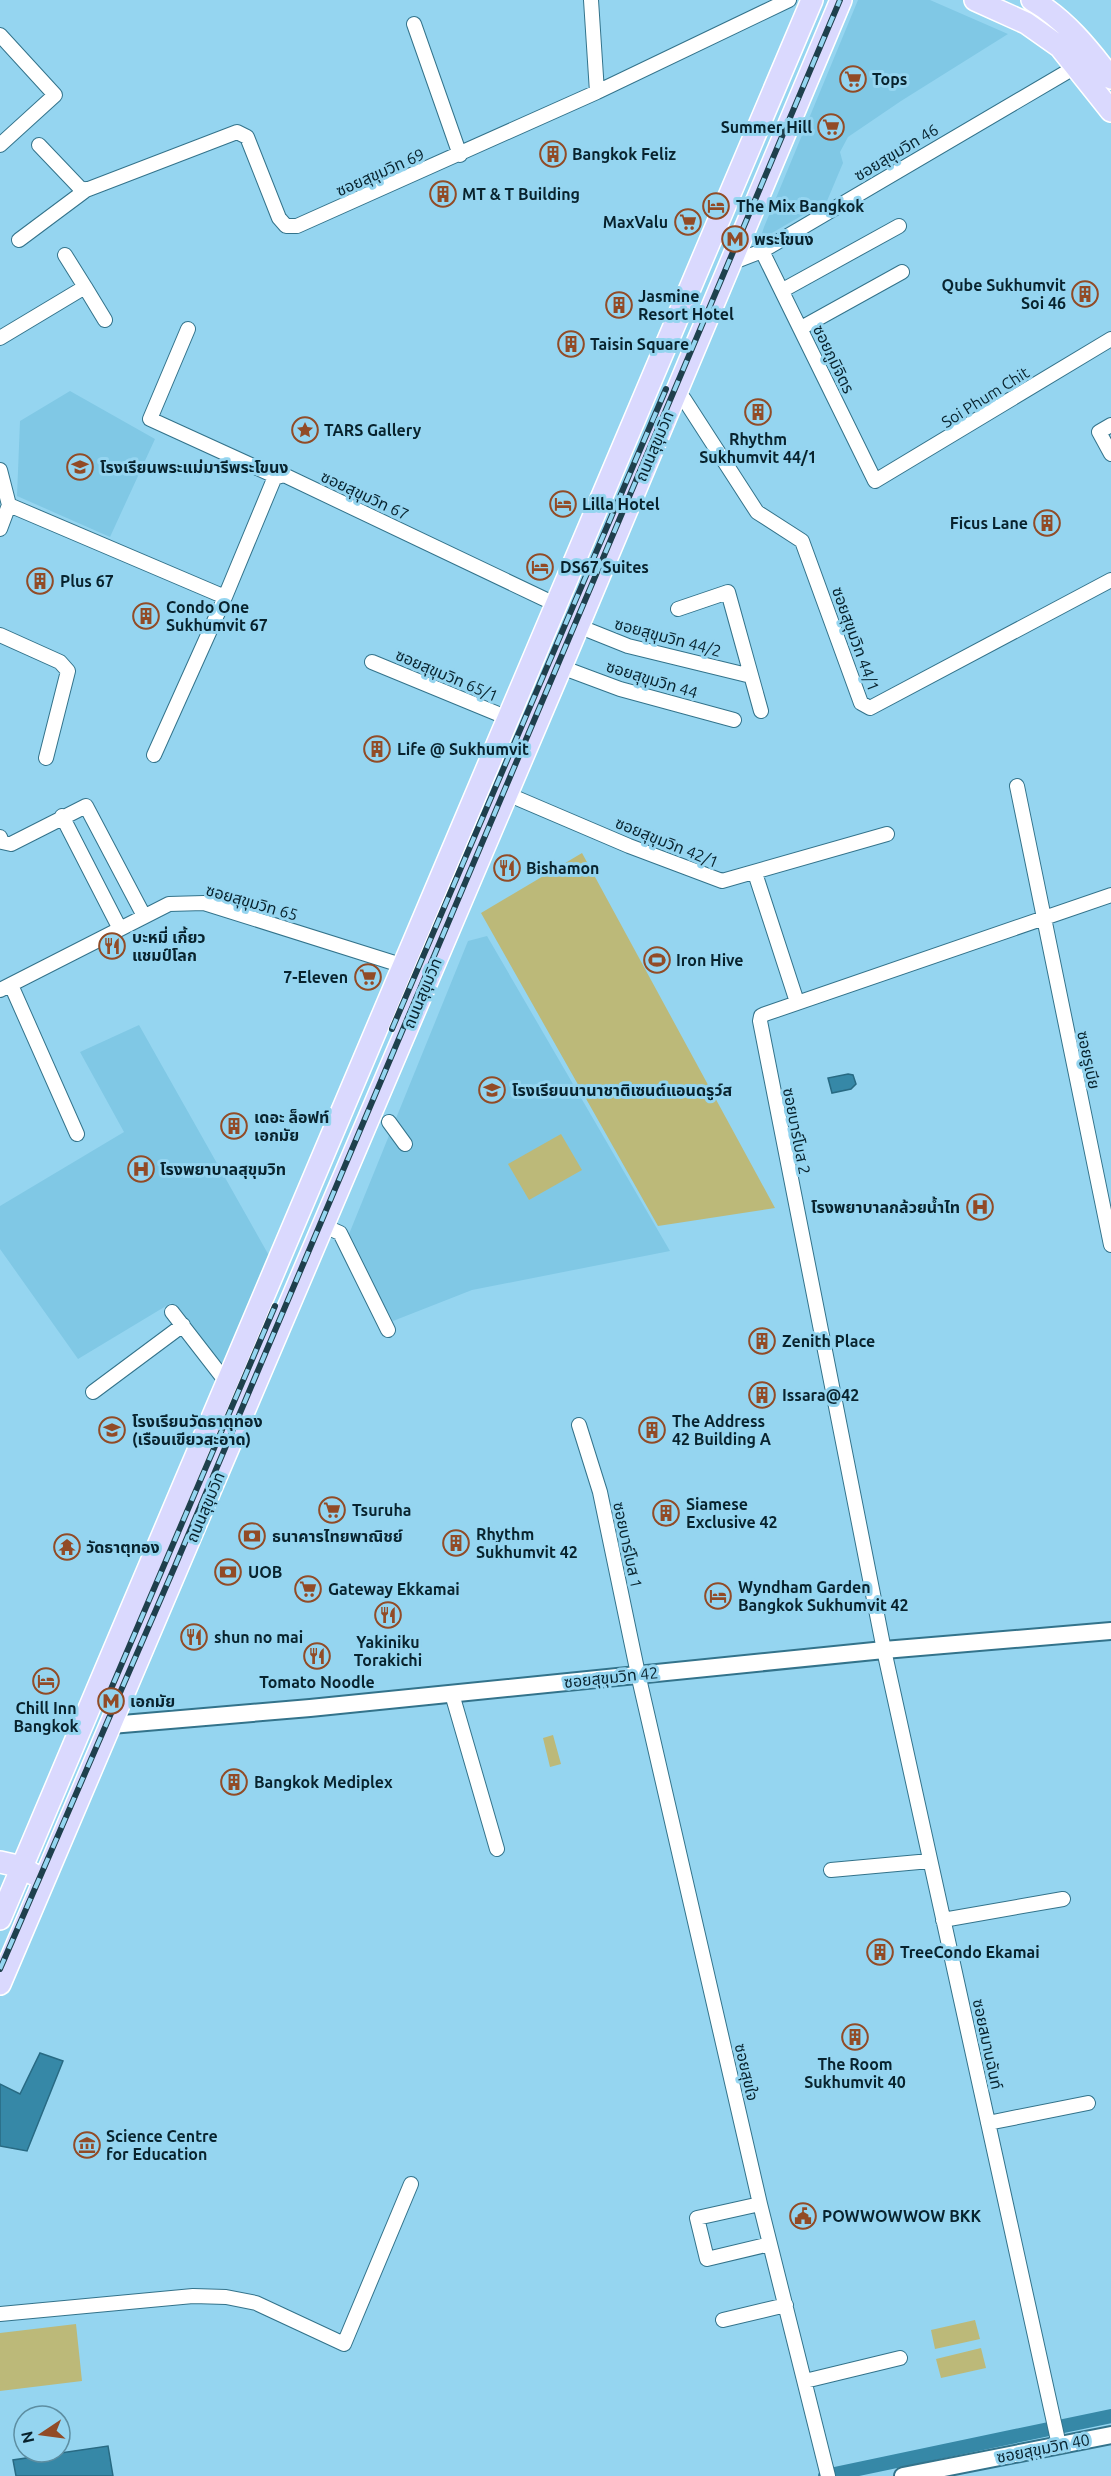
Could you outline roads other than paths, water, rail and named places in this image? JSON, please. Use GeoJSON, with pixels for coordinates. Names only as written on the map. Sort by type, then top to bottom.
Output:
{"type":"FeatureCollection","features":[{"type":"Feature","properties":{"kind":"main road","name":"ถนนสุขุมวิท"},"geometry":{"type":"LineString","coordinates":[[0,1919],[812,0]]}},
{"type":"Feature","properties":{"kind":"main road","name":"ถนนสุขุมวิท"},"geometry":{"type":"LineString","coordinates":[[0,1984],[676,396],[841,0]]}},
{"type":"Feature","properties":{"kind":"main road"},"geometry":{"type":"LineString","coordinates":[[975,0],[1014,8],[1026,23],[1060,47],[1111,111]]}},
{"type":"Feature","properties":{"kind":"main road"},"geometry":{"type":"LineString","coordinates":[[1032,0],[1051,11],[1107,67]]}},
{"type":"Feature","properties":{"kind":"main road"},"geometry":{"type":"LineString","coordinates":[[557,605],[578,626]]}},
{"type":"Feature","properties":{"kind":"main road"},"geometry":{"type":"LineString","coordinates":[[269,1284],[294,1295]]}},
{"type":"Feature","properties":{"kind":"main road"},"geometry":{"type":"LineString","coordinates":[[87,1715],[111,1725]]}},
{"type":"Feature","properties":{"kind":"main road"},"geometry":{"type":"LineString","coordinates":[[0,1862],[22,1868],[45,1882]]}},
{"type":"Feature","properties":{"kind":"street"},"geometry":{"type":"LineString","coordinates":[[591,0],[597,92]]}},
{"type":"Feature","properties":{"kind":"street","name":"ซอยสุขุมวิท 69"},"geometry":{"type":"LineString","coordinates":[[18,240],[86,190],[237,132],[247,137],[279,218],[286,226],[297,226],[460,155],[789,0]]}},
{"type":"Feature","properties":{"kind":"street"},"geometry":{"type":"LineString","coordinates":[[414,24],[460,155]]}},
{"type":"Feature","properties":{"kind":"street"},"geometry":{"type":"LineString","coordinates":[[0,35],[55,95],[0,145]]}},
{"type":"Feature","properties":{"kind":"street","name":"ซอยสุขุมวิท 46"},"geometry":{"type":"LineString","coordinates":[[731,263],[762,251],[1077,66]]}},
{"type":"Feature","properties":{"kind":"street"},"geometry":{"type":"LineString","coordinates":[[39,145],[80,188],[86,190]]}},
{"type":"Feature","properties":{"kind":"street"},"geometry":{"type":"LineString","coordinates":[[783,290],[899,226]]}},
{"type":"Feature","properties":{"kind":"street","name":"ซอยภูมิจิตร"},"geometry":{"type":"LineString","coordinates":[[762,251],[875,481]]}},
{"type":"Feature","properties":{"kind":"street"},"geometry":{"type":"LineString","coordinates":[[65,255],[105,320]]}},
{"type":"Feature","properties":{"kind":"street"},"geometry":{"type":"LineString","coordinates":[[801,328],[902,272]]}},
{"type":"Feature","properties":{"kind":"street"},"geometry":{"type":"LineString","coordinates":[[0,338],[85,287]]}},
{"type":"Feature","properties":{"kind":"street","name":"ซอยสุขุมวิท 67"},"geometry":{"type":"LineString","coordinates":[[188,329],[150,419],[277,477],[284,475],[557,605]]}},
{"type":"Feature","properties":{"kind":"street","name":"Soi Phum Chit"},"geometry":{"type":"LineString","coordinates":[[875,481],[1111,339]]}},
{"type":"Feature","properties":{"kind":"street","name":"ซอยสุขุมวิท 44/1"},"geometry":{"type":"LineString","coordinates":[[676,396],[684,399],[757,512],[802,541],[861,703],[866,707],[870,708],[1111,580]]}},
{"type":"Feature","properties":{"kind":"street"},"geometry":{"type":"LineString","coordinates":[[1111,425],[1099,432],[1111,454]]}},
{"type":"Feature","properties":{"kind":"street"},"geometry":{"type":"LineString","coordinates":[[0,470],[9,505],[0,529]]}},
{"type":"Feature","properties":{"kind":"street"},"geometry":{"type":"LineString","coordinates":[[154,755],[225,597],[274,479],[277,477]]}},
{"type":"Feature","properties":{"kind":"street"},"geometry":{"type":"LineString","coordinates":[[9,505],[225,597]]}},
{"type":"Feature","properties":{"kind":"street"},"geometry":{"type":"LineString","coordinates":[[678,609],[728,592],[761,711]]}},
{"type":"Feature","properties":{"kind":"street","name":"ซอยสุขุมวิท 44/2"},"geometry":{"type":"LineString","coordinates":[[578,626],[628,646],[751,676]]}},
{"type":"Feature","properties":{"kind":"street"},"geometry":{"type":"LineString","coordinates":[[0,635],[60,662],[68,670],[46,758]]}},
{"type":"Feature","properties":{"kind":"street","name":"ซอยสุขุมวิท 65/1"},"geometry":{"type":"LineString","coordinates":[[372,662],[508,718]]}},
{"type":"Feature","properties":{"kind":"street","name":"ซอยสุขุมวิท 44"},"geometry":{"type":"LineString","coordinates":[[561,667],[620,689],[734,720]]}},
{"type":"Feature","properties":{"kind":"street","name":"ซอยรูเบีย"},"geometry":{"type":"LineString","coordinates":[[1017,786],[1043,918],[1106,1190],[1111,1245]]}},
{"type":"Feature","properties":{"kind":"street","name":"ซอยสุขุมวิท 42/1"},"geometry":{"type":"LineString","coordinates":[[507,794],[716,880],[729,881],[887,834]]}},
{"type":"Feature","properties":{"kind":"street"},"geometry":{"type":"LineString","coordinates":[[0,837],[2,842],[11,844],[82,806],[88,809],[144,916]]}},
{"type":"Feature","properties":{"kind":"street"},"geometry":{"type":"LineString","coordinates":[[62,816],[120,928]]}},
{"type":"Feature","properties":{"kind":"street"},"geometry":{"type":"LineString","coordinates":[[755,873],[797,1002]]}},
{"type":"Feature","properties":{"kind":"street","name":"ซอยบาร์โบส 2"},"geometry":{"type":"LineString","coordinates":[[884,1650],[760,1021],[761,1016],[1111,895]]}},
{"type":"Feature","properties":{"kind":"street","name":"ซอยสุขุมวิท 65"},"geometry":{"type":"LineString","coordinates":[[5,988],[169,904],[204,903],[404,966]]}},
{"type":"Feature","properties":{"kind":"street"},"geometry":{"type":"LineString","coordinates":[[5,988],[77,1134]]}},
{"type":"Feature","properties":{"kind":"street"},"geometry":{"type":"LineString","coordinates":[[389,1122],[405,1144]]}},
{"type":"Feature","properties":{"kind":"street"},"geometry":{"type":"LineString","coordinates":[[324,1226],[340,1233],[388,1330]]}},
{"type":"Feature","properties":{"kind":"street"},"geometry":{"type":"LineString","coordinates":[[172,1312],[227,1383]]}},
{"type":"Feature","properties":{"kind":"street"},"geometry":{"type":"LineString","coordinates":[[93,1392],[183,1325]]}},
{"type":"Feature","properties":{"kind":"street","name":"ซอยบาร์โบส 1"},"geometry":{"type":"LineString","coordinates":[[579,1425],[600,1492],[638,1674]]}},
{"type":"Feature","properties":{"kind":"street","name":"ซอยสุขุมวิท 42"},"geometry":{"type":"LineString","coordinates":[[111,1725],[452,1694],[884,1650],[1111,1631]]}},
{"type":"Feature","properties":{"kind":"street","name":"ซอยสมานฉันท์"},"geometry":{"type":"LineString","coordinates":[[884,1650],[1058,2441]]}},
{"type":"Feature","properties":{"kind":"street","name":"ซอยสุขใจ"},"geometry":{"type":"LineString","coordinates":[[638,1674],[760,2204],[828,2473]]}},
{"type":"Feature","properties":{"kind":"street"},"geometry":{"type":"LineString","coordinates":[[452,1694],[497,1849]]}},
{"type":"Feature","properties":{"kind":"street"},"geometry":{"type":"LineString","coordinates":[[831,1870],[930,1860]]}},
{"type":"Feature","properties":{"kind":"street"},"geometry":{"type":"LineString","coordinates":[[943,1920],[1063,1899]]}},
{"type":"Feature","properties":{"kind":"street"},"geometry":{"type":"LineString","coordinates":[[988,2123],[1089,2103]]}},
{"type":"Feature","properties":{"kind":"street"},"geometry":{"type":"LineString","coordinates":[[0,2314],[193,2296],[226,2297],[256,2303],[344,2344],[411,2184]]}},
{"type":"Feature","properties":{"kind":"street"},"geometry":{"type":"LineString","coordinates":[[760,2204],[697,2218],[706,2259],[770,2244]]}},
{"type":"Feature","properties":{"kind":"street"},"geometry":{"type":"LineString","coordinates":[[723,2320],[786,2305]]}},
{"type":"Feature","properties":{"kind":"street"},"geometry":{"type":"LineString","coordinates":[[805,2381],[900,2358]]}},
{"type":"Feature","properties":{"kind":"street","name":"ซอยสุขุมวิท 40"},"geometry":{"type":"LineString","coordinates":[[915,2475],[1058,2441],[1111,2435]]}},
{"type":"Feature","properties":{"kind":"waterway"},"geometry":{"type":"LineString","coordinates":[[825,2476],[1111,2416]]}},
{"type":"Feature","properties":{"kind":"railway"},"geometry":{"type":"LineString","coordinates":[[0,1969],[175,1566],[840,0]]}},
{"type":"Feature","properties":{"kind":"railway"},"geometry":{"type":"LineString","coordinates":[[392,1029],[666,389]]}},
{"type":"Feature","properties":{"kind":"railway"},"geometry":{"type":"LineString","coordinates":[[105,1703],[275,1306]]}},
{"type":"Feature","properties":{"kind":"place","name":"Tops"},"geometry":{"type":"Point","coordinates":[853,79]}},
{"type":"Feature","properties":{"kind":"place","name":"Summer Hill"},"geometry":{"type":"Point","coordinates":[831,127]}},
{"type":"Feature","properties":{"kind":"place","name":"Bangkok Feliz"},"geometry":{"type":"Point","coordinates":[553,154]}},
{"type":"Feature","properties":{"kind":"place","name":"MT & T Building"},"geometry":{"type":"Point","coordinates":[443,194]}},
{"type":"Feature","properties":{"kind":"place","name":"The Mix Bangkok"},"geometry":{"type":"Point","coordinates":[716,206]}},
{"type":"Feature","properties":{"kind":"place","name":"MaxValu"},"geometry":{"type":"Point","coordinates":[688,222]}},
{"type":"Feature","properties":{"kind":"place","name":"พระโขนง"},"geometry":{"type":"Point","coordinates":[735,239]}},
{"type":"Feature","properties":{"kind":"place","name":"Qube Sukhumvit Soi 46"},"geometry":{"type":"Point","coordinates":[1085,294]}},
{"type":"Feature","properties":{"kind":"place","name":"Jasmine Resort Hotel"},"geometry":{"type":"Point","coordinates":[619,305]}},
{"type":"Feature","properties":{"kind":"place","name":"Taisin Square"},"geometry":{"type":"Point","coordinates":[571,344]}},
{"type":"Feature","properties":{"kind":"place","name":"Rhythm Sukhumvit 44/1"},"geometry":{"type":"Point","coordinates":[758,412]}},
{"type":"Feature","properties":{"kind":"place","name":"TARS Gallery"},"geometry":{"type":"Point","coordinates":[305,430]}},
{"type":"Feature","properties":{"kind":"place","name":"โรงเรียนพระแม่มารีพระโขนง"},"geometry":{"type":"Point","coordinates":[80,467]}},
{"type":"Feature","properties":{"kind":"place","name":"Lilla Hotel"},"geometry":{"type":"Point","coordinates":[563,504]}},
{"type":"Feature","properties":{"kind":"place","name":"Ficus Lane"},"geometry":{"type":"Point","coordinates":[1047,523]}},
{"type":"Feature","properties":{"kind":"place","name":"DS67 Suites"},"geometry":{"type":"Point","coordinates":[540,567]}},
{"type":"Feature","properties":{"kind":"place","name":"Plus 67"},"geometry":{"type":"Point","coordinates":[40,581]}},
{"type":"Feature","properties":{"kind":"place","name":"Condo One Sukhumvit 67"},"geometry":{"type":"Point","coordinates":[146,616]}},
{"type":"Feature","properties":{"kind":"place","name":"Life @ Sukhumvit"},"geometry":{"type":"Point","coordinates":[377,749]}},
{"type":"Feature","properties":{"kind":"place","name":"Bishamon"},"geometry":{"type":"Point","coordinates":[507,868]}},
{"type":"Feature","properties":{"kind":"place","name":"บะหมี่ เกี้ยว แชมป์โลก"},"geometry":{"type":"Point","coordinates":[112,946]}},
{"type":"Feature","properties":{"kind":"place","name":"Iron Hive"},"geometry":{"type":"Point","coordinates":[657,960]}},
{"type":"Feature","properties":{"kind":"place","name":"7-Eleven"},"geometry":{"type":"Point","coordinates":[368,977]}},
{"type":"Feature","properties":{"kind":"place","name":"โรงเรียนนานาชาติเซนต์แอนดรูว์ส"},"geometry":{"type":"Point","coordinates":[492,1090]}},
{"type":"Feature","properties":{"kind":"place","name":"เดอะ ล็อฟท์ เอกมัย"},"geometry":{"type":"Point","coordinates":[234,1126]}},
{"type":"Feature","properties":{"kind":"place","name":"โรงพยาบาลสุขุมวิท"},"geometry":{"type":"Point","coordinates":[141,1169]}},
{"type":"Feature","properties":{"kind":"place","name":"โรงพยาบาลกล้วยน้ำไท"},"geometry":{"type":"Point","coordinates":[980,1207]}},
{"type":"Feature","properties":{"kind":"place","name":"Zenith Place"},"geometry":{"type":"Point","coordinates":[762,1341]}},
{"type":"Feature","properties":{"kind":"place","name":"Issara@42"},"geometry":{"type":"Point","coordinates":[762,1395]}},
{"type":"Feature","properties":{"kind":"place","name":"โรงเรียนวัดธาตุทอง (เรือนเขียวสะอาด)"},"geometry":{"type":"Point","coordinates":[112,1430]}},
{"type":"Feature","properties":{"kind":"place","name":"The Address 42 Building A"},"geometry":{"type":"Point","coordinates":[652,1430]}},
{"type":"Feature","properties":{"kind":"place","name":"Tsuruha"},"geometry":{"type":"Point","coordinates":[332,1510]}},
{"type":"Feature","properties":{"kind":"place","name":"Siamese Exclusive 42"},"geometry":{"type":"Point","coordinates":[666,1513]}},
{"type":"Feature","properties":{"kind":"place","name":"ธนาคารไทยพาณิชย์"},"geometry":{"type":"Point","coordinates":[252,1536]}},
{"type":"Feature","properties":{"kind":"place","name":"Rhythm Sukhumvit 42"},"geometry":{"type":"Point","coordinates":[456,1543]}},
{"type":"Feature","properties":{"kind":"place","name":"วัดธาตุทอง"},"geometry":{"type":"Point","coordinates":[67,1547]}},
{"type":"Feature","properties":{"kind":"place","name":"UOB"},"geometry":{"type":"Point","coordinates":[228,1572]}},
{"type":"Feature","properties":{"kind":"place","name":"Gateway Ekkamai"},"geometry":{"type":"Point","coordinates":[308,1589]}},
{"type":"Feature","properties":{"kind":"place","name":"Wyndham Garden Bangkok Sukhumvit 42"},"geometry":{"type":"Point","coordinates":[718,1596]}},
{"type":"Feature","properties":{"kind":"place","name":"Yakiniku Torakichi"},"geometry":{"type":"Point","coordinates":[388,1615]}},
{"type":"Feature","properties":{"kind":"place","name":"shun no mai"},"geometry":{"type":"Point","coordinates":[194,1637]}},
{"type":"Feature","properties":{"kind":"place","name":"Tomato Noodle"},"geometry":{"type":"Point","coordinates":[317,1656]}},
{"type":"Feature","properties":{"kind":"place","name":"Chill Inn Bangkok"},"geometry":{"type":"Point","coordinates":[46,1681]}},
{"type":"Feature","properties":{"kind":"place","name":"เอกมัย"},"geometry":{"type":"Point","coordinates":[111,1701]}},
{"type":"Feature","properties":{"kind":"place","name":"Bangkok Mediplex"},"geometry":{"type":"Point","coordinates":[234,1782]}},
{"type":"Feature","properties":{"kind":"place","name":"TreeCondo Ekamai"},"geometry":{"type":"Point","coordinates":[880,1952]}},
{"type":"Feature","properties":{"kind":"place","name":"The Room Sukhumvit 40"},"geometry":{"type":"Point","coordinates":[855,2037]}},
{"type":"Feature","properties":{"kind":"place","name":"Science Centre for Education"},"geometry":{"type":"Point","coordinates":[87,2145]}},
{"type":"Feature","properties":{"kind":"place","name":"POWWOWWOW BKK"},"geometry":{"type":"Point","coordinates":[803,2216]}}]}
